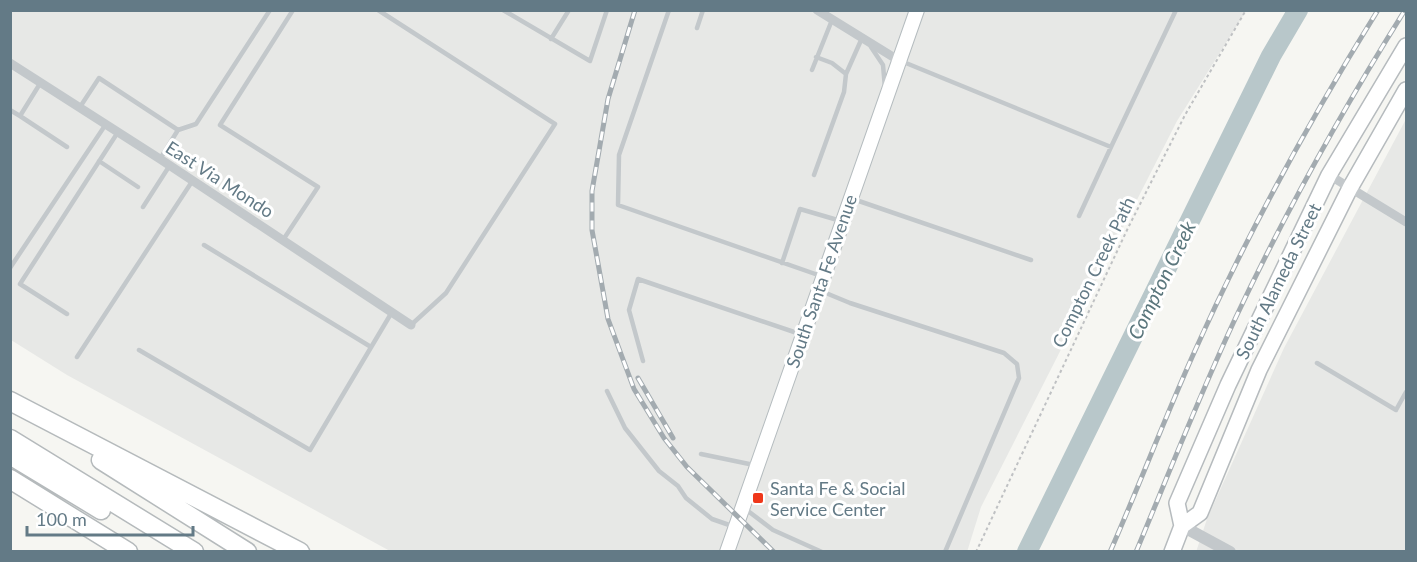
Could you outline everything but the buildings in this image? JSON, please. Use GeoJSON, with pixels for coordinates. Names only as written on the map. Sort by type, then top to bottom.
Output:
{"type":"FeatureCollection","features":[{"type":"Feature","properties":{"kind":"highway"},"geometry":{"type":"LineString","coordinates":[[10,402],[248,552]]}},
{"type":"Feature","properties":{"kind":"highway"},"geometry":{"type":"LineString","coordinates":[[10,402],[300,552]]}},
{"type":"Feature","properties":{"kind":"highway"},"geometry":{"type":"LineString","coordinates":[[10,439],[194,552]]}},
{"type":"Feature","properties":{"kind":"highway"},"geometry":{"type":"LineString","coordinates":[[10,455],[171,552]]}},
{"type":"Feature","properties":{"kind":"highway"},"geometry":{"type":"LineString","coordinates":[[10,479],[128,552]]}},
{"type":"Feature","properties":{"kind":"main road","name":"South Santa Fe Avenue"},"geometry":{"type":"LineString","coordinates":[[727,552],[916,10]]}},
{"type":"Feature","properties":{"kind":"main road","name":"South Alameda Street"},"geometry":{"type":"LineString","coordinates":[[1182,526],[1177,503],[1228,385],[1329,175],[1407,46]]}},
{"type":"Feature","properties":{"kind":"main road","name":"South Alameda Street"},"geometry":{"type":"LineString","coordinates":[[1172,552],[1182,526],[1200,513],[1259,370],[1350,188],[1407,90]]}},
{"type":"Feature","properties":{"kind":"street"},"geometry":{"type":"LineString","coordinates":[[817,10],[898,60]]}},
{"type":"Feature","properties":{"kind":"street","name":"East Via Mondo"},"geometry":{"type":"LineString","coordinates":[[10,63],[193,180],[411,325]]}},
{"type":"Feature","properties":{"kind":"street"},"geometry":{"type":"LineString","coordinates":[[1329,175],[1407,222]]}},
{"type":"Feature","properties":{"kind":"street"},"geometry":{"type":"LineString","coordinates":[[1182,526],[1222,550]]}},
{"type":"Feature","properties":{"kind":"lane"},"geometry":{"type":"LineString","coordinates":[[160,159],[178,130],[196,124],[270,10]]}},
{"type":"Feature","properties":{"kind":"lane"},"geometry":{"type":"LineString","coordinates":[[283,240],[318,187],[220,125],[293,10]]}},
{"type":"Feature","properties":{"kind":"lane"},"geometry":{"type":"LineString","coordinates":[[378,10],[555,124],[446,293],[411,325]]}},
{"type":"Feature","properties":{"kind":"lane"},"geometry":{"type":"LineString","coordinates":[[503,10],[590,61],[607,10]]}},
{"type":"Feature","properties":{"kind":"lane"},"geometry":{"type":"LineString","coordinates":[[552,39],[569,10]]}},
{"type":"Feature","properties":{"kind":"lane"},"geometry":{"type":"LineString","coordinates":[[669,10],[619,155],[618,205],[823,277]]}},
{"type":"Feature","properties":{"kind":"lane"},"geometry":{"type":"LineString","coordinates":[[697,28],[703,10]]}},
{"type":"Feature","properties":{"kind":"lane"},"geometry":{"type":"LineString","coordinates":[[1078,216],[1176,10]]}},
{"type":"Feature","properties":{"kind":"lane"},"geometry":{"type":"LineString","coordinates":[[812,70],[832,20]]}},
{"type":"Feature","properties":{"kind":"lane"},"geometry":{"type":"LineString","coordinates":[[814,175],[844,92],[846,74],[864,39],[883,65],[885,98]]}},
{"type":"Feature","properties":{"kind":"lane"},"geometry":{"type":"LineString","coordinates":[[816,57],[832,63],[846,74]]}},
{"type":"Feature","properties":{"kind":"lane"},"geometry":{"type":"LineString","coordinates":[[898,60],[1111,147]]}},
{"type":"Feature","properties":{"kind":"lane"},"geometry":{"type":"LineString","coordinates":[[80,107],[99,78],[178,130]]}},
{"type":"Feature","properties":{"kind":"lane"},"geometry":{"type":"LineString","coordinates":[[20,116],[41,82]]}},
{"type":"Feature","properties":{"kind":"lane"},"geometry":{"type":"LineString","coordinates":[[10,110],[67,147]]}},
{"type":"Feature","properties":{"kind":"lane"},"geometry":{"type":"LineString","coordinates":[[10,268],[106,124]]}},
{"type":"Feature","properties":{"kind":"lane"},"geometry":{"type":"LineString","coordinates":[[67,314],[20,284],[118,132]]}},
{"type":"Feature","properties":{"kind":"lane"},"geometry":{"type":"LineString","coordinates":[[99,161],[138,187]]}},
{"type":"Feature","properties":{"kind":"lane"},"geometry":{"type":"LineString","coordinates":[[143,207],[170,165]]}},
{"type":"Feature","properties":{"kind":"lane"},"geometry":{"type":"LineString","coordinates":[[77,357],[193,180]]}},
{"type":"Feature","properties":{"kind":"lane"},"geometry":{"type":"LineString","coordinates":[[850,198],[1031,260]]}},
{"type":"Feature","properties":{"kind":"lane"},"geometry":{"type":"LineString","coordinates":[[782,263],[800,209],[842,222]]}},
{"type":"Feature","properties":{"kind":"lane"},"geometry":{"type":"LineString","coordinates":[[204,245],[371,347]]}},
{"type":"Feature","properties":{"kind":"lane"},"geometry":{"type":"LineString","coordinates":[[643,361],[629,310],[638,279],[802,335]]}},
{"type":"Feature","properties":{"kind":"lane"},"geometry":{"type":"LineString","coordinates":[[818,290],[850,303],[1004,353],[1017,364],[1019,378],[945,552]]}},
{"type":"Feature","properties":{"kind":"lane"},"geometry":{"type":"LineString","coordinates":[[139,350],[310,450],[392,312]]}},
{"type":"Feature","properties":{"kind":"lane"},"geometry":{"type":"LineString","coordinates":[[1317,363],[1396,410],[1407,392]]}},
{"type":"Feature","properties":{"kind":"lane"},"geometry":{"type":"LineString","coordinates":[[607,391],[625,428],[659,471],[678,486],[686,498],[712,519],[735,527]]}},
{"type":"Feature","properties":{"kind":"lane"},"geometry":{"type":"LineString","coordinates":[[701,454],[757,466]]}},
{"type":"Feature","properties":{"kind":"lane"},"geometry":{"type":"LineString","coordinates":[[742,507],[773,530],[822,552]]}},
{"type":"Feature","properties":{"kind":"path","name":"Compton Creek Path"},"geometry":{"type":"LineString","coordinates":[[976,552],[1128,228],[1185,115],[1246,10]]}},
{"type":"Feature","properties":{"kind":"shaded area"},"geometry":{"type":"Polygon","coordinates":[[[10,11],[1246,11],[1177,121],[981,507],[967,552],[390,551],[67,375],[11,340],[10,11]]]}},
{"type":"Feature","properties":{"kind":"shaded area"},"geometry":{"type":"Polygon","coordinates":[[[1406,119],[1406,551],[1196,552],[1207,519],[1284,348],[1406,119]]]}},
{"type":"Feature","properties":{"kind":"waterway","name":"Compton Creek"},"geometry":{"type":"LineString","coordinates":[[1027,552],[1271,56],[1298,10]]}},
{"type":"Feature","properties":{"kind":"railway"},"geometry":{"type":"LineString","coordinates":[[635,10],[608,99],[592,191],[592,230],[608,319],[634,389],[664,438],[687,467],[774,552]]}},
{"type":"Feature","properties":{"kind":"railway"},"geometry":{"type":"LineString","coordinates":[[1110,552],[1182,379],[1235,266],[1327,94],[1378,10]]}},
{"type":"Feature","properties":{"kind":"railway"},"geometry":{"type":"LineString","coordinates":[[1136,552],[1210,375],[1255,277],[1316,161],[1405,10]]}},
{"type":"Feature","properties":{"kind":"railway"},"geometry":{"type":"LineString","coordinates":[[638,378],[673,438]]}},
{"type":"Feature","properties":{"kind":"place","name":"Santa Fe & Social Service Center"},"geometry":{"type":"Point","coordinates":[758,498]}}]}
